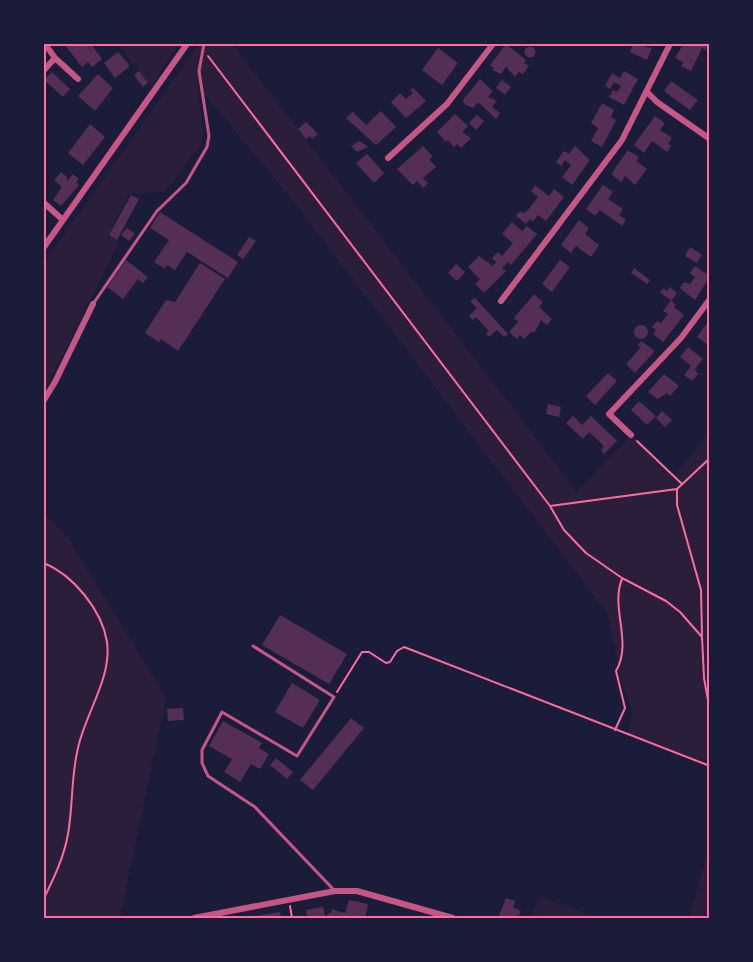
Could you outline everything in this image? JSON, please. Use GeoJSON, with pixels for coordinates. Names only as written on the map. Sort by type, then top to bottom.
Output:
{"type":"FeatureCollection","features":[{"type":"Feature","properties":{"kind":"street"},"geometry":{"type":"LineString","coordinates":[[45,44],[55,58],[78,79]]}},
{"type":"Feature","properties":{"kind":"street"},"geometry":{"type":"LineString","coordinates":[[44,247],[188,44]]}},
{"type":"Feature","properties":{"kind":"street"},"geometry":{"type":"LineString","coordinates":[[388,158],[447,104],[493,44]]}},
{"type":"Feature","properties":{"kind":"street"},"geometry":{"type":"LineString","coordinates":[[501,301],[622,140],[670,44]]}},
{"type":"Feature","properties":{"kind":"street"},"geometry":{"type":"LineString","coordinates":[[44,70],[55,58]]}},
{"type":"Feature","properties":{"kind":"street"},"geometry":{"type":"LineString","coordinates":[[647,92],[657,102],[710,139]]}},
{"type":"Feature","properties":{"kind":"street"},"geometry":{"type":"LineString","coordinates":[[44,202],[63,220]]}},
{"type":"Feature","properties":{"kind":"street"},"geometry":{"type":"LineString","coordinates":[[631,435],[609,414],[681,338],[710,299]]}},
{"type":"Feature","properties":{"kind":"street"},"geometry":{"type":"LineString","coordinates":[[44,400],[93,304]]}},
{"type":"Feature","properties":{"kind":"street"},"geometry":{"type":"LineString","coordinates":[[195,918],[335,891],[357,891],[453,918]]}},
{"type":"Feature","properties":{"kind":"lane"},"geometry":{"type":"LineString","coordinates":[[93,304],[157,211],[186,183],[207,147],[209,136],[199,71],[204,44]]}},
{"type":"Feature","properties":{"kind":"lane"},"geometry":{"type":"LineString","coordinates":[[253,646],[334,697],[297,756],[222,712],[202,750],[202,763],[208,776],[255,807],[335,891]]}},
{"type":"Feature","properties":{"kind":"path"},"geometry":{"type":"LineString","coordinates":[[202,50],[550,506],[572,539],[603,566],[680,612],[702,638]]}},
{"type":"Feature","properties":{"kind":"path"},"geometry":{"type":"LineString","coordinates":[[631,435],[682,484]]}},
{"type":"Feature","properties":{"kind":"path"},"geometry":{"type":"LineString","coordinates":[[550,506],[676,489],[710,458]]}},
{"type":"Feature","properties":{"kind":"path"},"geometry":{"type":"LineString","coordinates":[[676,489],[677,505],[701,590],[704,678],[710,711]]}},
{"type":"Feature","properties":{"kind":"path"},"geometry":{"type":"LineString","coordinates":[[44,562],[63,573],[75,584],[96,615],[107,643],[103,675],[78,747],[68,834],[57,870],[44,898]]}},
{"type":"Feature","properties":{"kind":"path"},"geometry":{"type":"LineString","coordinates":[[615,730],[625,708],[616,671],[623,652],[619,595],[622,578]]}},
{"type":"Feature","properties":{"kind":"path"},"geometry":{"type":"LineString","coordinates":[[334,697],[362,652],[369,652],[386,663],[390,662],[400,648],[404,647],[710,766]]}},
{"type":"Feature","properties":{"kind":"path"},"geometry":{"type":"LineString","coordinates":[[289,901],[292,918]]}},
{"type":"Feature","properties":{"kind":"shaded area"},"geometry":{"type":"Polygon","coordinates":[[[118,44],[179,44],[151,86],[118,44]]]}},
{"type":"Feature","properties":{"kind":"shaded area"},"geometry":{"type":"Polygon","coordinates":[[[199,44],[232,44],[577,492],[632,434],[675,475],[709,432],[709,767],[628,736],[632,711],[621,680],[608,614],[295,203],[198,86],[203,131],[201,144],[165,192],[129,194],[108,235],[119,242],[46,389],[44,388],[46,371],[44,263],[199,44]]]}},
{"type":"Feature","properties":{"kind":"shaded area"},"geometry":{"type":"Polygon","coordinates":[[[44,514],[68,538],[166,697],[120,918],[44,918],[44,702],[46,689],[44,514]]]}},
{"type":"Feature","properties":{"kind":"shaded area"},"geometry":{"type":"Polygon","coordinates":[[[709,847],[709,918],[689,918],[709,847]]]}},
{"type":"Feature","properties":{"kind":"shaded area"},"geometry":{"type":"Polygon","coordinates":[[[539,897],[602,918],[530,918],[539,897]]]}},
{"type":"Feature","properties":{"kind":"building"},"geometry":{"type":"Polygon","coordinates":[[[64,44],[91,44],[102,59],[92,67],[88,62],[82,67],[64,44]]]}},
{"type":"Feature","properties":{"kind":"building"},"geometry":{"type":"Polygon","coordinates":[[[506,44],[526,60],[524,63],[529,66],[523,74],[519,72],[515,77],[506,67],[501,74],[492,70],[494,68],[490,65],[506,44]]]}},
{"type":"Feature","properties":{"kind":"building"},"geometry":{"type":"Polygon","coordinates":[[[633,44],[652,48],[647,60],[630,52],[633,44]]]}},
{"type":"Feature","properties":{"kind":"building"},"geometry":{"type":"Polygon","coordinates":[[[683,44],[708,45],[705,50],[702,48],[691,71],[681,66],[683,62],[675,58],[683,44]]]}},
{"type":"Feature","properties":{"kind":"building"},"geometry":{"type":"Polygon","coordinates":[[[530,46],[536,52],[530,58],[524,52],[530,46]]]}},
{"type":"Feature","properties":{"kind":"building"},"geometry":{"type":"Polygon","coordinates":[[[438,48],[458,63],[442,85],[422,70],[438,48]]]}},
{"type":"Feature","properties":{"kind":"building"},"geometry":{"type":"Polygon","coordinates":[[[118,52],[130,66],[115,78],[104,63],[118,52]]]}},
{"type":"Feature","properties":{"kind":"building"},"geometry":{"type":"Polygon","coordinates":[[[139,71],[148,83],[143,87],[134,75],[139,71]]]}},
{"type":"Feature","properties":{"kind":"building"},"geometry":{"type":"Polygon","coordinates":[[[624,71],[638,79],[624,105],[609,97],[613,90],[617,92],[621,86],[614,82],[610,89],[605,86],[612,73],[620,78],[624,71]]]}},
{"type":"Feature","properties":{"kind":"building"},"geometry":{"type":"Polygon","coordinates":[[[52,72],[70,89],[63,97],[44,80],[52,72]]]}},
{"type":"Feature","properties":{"kind":"building"},"geometry":{"type":"Polygon","coordinates":[[[98,74],[113,88],[95,111],[78,96],[98,74]]]}},
{"type":"Feature","properties":{"kind":"building"},"geometry":{"type":"Polygon","coordinates":[[[480,79],[493,91],[488,97],[497,101],[492,107],[500,113],[496,119],[478,102],[473,108],[464,104],[463,100],[480,79]]]}},
{"type":"Feature","properties":{"kind":"building"},"geometry":{"type":"Polygon","coordinates":[[[502,80],[511,87],[505,95],[496,88],[502,80]]]}},
{"type":"Feature","properties":{"kind":"building"},"geometry":{"type":"Polygon","coordinates":[[[671,81],[698,100],[690,110],[664,91],[671,81]]]}},
{"type":"Feature","properties":{"kind":"building"},"geometry":{"type":"Polygon","coordinates":[[[413,88],[426,101],[406,118],[391,102],[400,93],[406,99],[413,93],[410,90],[413,88]]]}},
{"type":"Feature","properties":{"kind":"building"},"geometry":{"type":"Polygon","coordinates":[[[602,103],[614,110],[611,117],[616,120],[602,147],[591,141],[598,128],[591,123],[602,103]]]}},
{"type":"Feature","properties":{"kind":"building"},"geometry":{"type":"Polygon","coordinates":[[[381,111],[396,127],[376,145],[346,118],[353,112],[366,125],[381,111]]]}},
{"type":"Feature","properties":{"kind":"building"},"geometry":{"type":"Polygon","coordinates":[[[455,114],[468,126],[462,132],[471,138],[461,148],[457,144],[454,147],[448,140],[446,142],[437,132],[455,114]]]}},
{"type":"Feature","properties":{"kind":"building"},"geometry":{"type":"Polygon","coordinates":[[[477,115],[484,121],[476,130],[469,123],[477,115]]]}},
{"type":"Feature","properties":{"kind":"building"},"geometry":{"type":"Polygon","coordinates":[[[655,116],[665,123],[660,130],[672,138],[668,144],[671,146],[667,152],[652,141],[644,153],[634,145],[655,116]]]}},
{"type":"Feature","properties":{"kind":"building"},"geometry":{"type":"Polygon","coordinates":[[[306,122],[318,134],[312,139],[310,136],[306,139],[298,129],[306,122]]]}},
{"type":"Feature","properties":{"kind":"building"},"geometry":{"type":"Polygon","coordinates":[[[90,124],[105,137],[83,165],[68,153],[90,124]]]}},
{"type":"Feature","properties":{"kind":"building"},"geometry":{"type":"Polygon","coordinates":[[[360,141],[368,147],[357,152],[351,146],[360,141]]]}},
{"type":"Feature","properties":{"kind":"building"},"geometry":{"type":"Polygon","coordinates":[[[423,146],[433,157],[429,159],[436,167],[423,178],[428,183],[423,188],[417,181],[413,185],[397,169],[423,146]]]}},
{"type":"Feature","properties":{"kind":"building"},"geometry":{"type":"Polygon","coordinates":[[[575,146],[590,160],[572,185],[562,177],[571,165],[565,160],[561,166],[556,162],[564,151],[569,154],[575,146]]]}},
{"type":"Feature","properties":{"kind":"building"},"geometry":{"type":"Polygon","coordinates":[[[628,150],[639,157],[636,161],[647,169],[635,185],[625,176],[621,182],[611,174],[628,150]]]}},
{"type":"Feature","properties":{"kind":"building"},"geometry":{"type":"Polygon","coordinates":[[[367,154],[384,173],[374,183],[356,163],[367,154]]]}},
{"type":"Feature","properties":{"kind":"building"},"geometry":{"type":"Polygon","coordinates":[[[61,172],[67,177],[67,181],[73,174],[79,179],[76,182],[79,185],[61,206],[53,200],[62,187],[54,180],[61,172]]]}},
{"type":"Feature","properties":{"kind":"building"},"geometry":{"type":"Polygon","coordinates":[[[535,185],[549,196],[554,189],[564,197],[546,221],[538,215],[526,224],[516,216],[520,211],[523,213],[528,210],[538,197],[531,191],[535,185]]]}},
{"type":"Feature","properties":{"kind":"building"},"geometry":{"type":"Polygon","coordinates":[[[603,185],[613,192],[608,199],[623,209],[619,215],[626,220],[622,226],[600,210],[595,216],[586,209],[603,185]]]}},
{"type":"Feature","properties":{"kind":"building"},"geometry":{"type":"Polygon","coordinates":[[[131,195],[139,199],[117,240],[109,235],[131,195]]]}},
{"type":"Feature","properties":{"kind":"building"},"geometry":{"type":"Polygon","coordinates":[[[160,212],[238,262],[228,278],[187,252],[175,270],[167,265],[165,269],[154,262],[169,240],[150,228],[160,212]]]}},
{"type":"Feature","properties":{"kind":"building"},"geometry":{"type":"Polygon","coordinates":[[[579,220],[589,228],[585,234],[599,245],[591,257],[576,246],[571,253],[561,245],[579,220]]]}},
{"type":"Feature","properties":{"kind":"building"},"geometry":{"type":"Polygon","coordinates":[[[512,222],[522,231],[527,226],[537,234],[511,265],[508,262],[502,268],[506,271],[484,293],[475,284],[480,279],[468,267],[479,256],[493,266],[496,262],[492,258],[498,252],[502,256],[513,243],[502,234],[512,222]]]}},
{"type":"Feature","properties":{"kind":"building"},"geometry":{"type":"Polygon","coordinates":[[[127,228],[135,234],[129,241],[121,235],[127,228]]]}},
{"type":"Feature","properties":{"kind":"building"},"geometry":{"type":"Polygon","coordinates":[[[249,237],[256,241],[243,259],[237,255],[249,237]]]}},
{"type":"Feature","properties":{"kind":"building"},"geometry":{"type":"Polygon","coordinates":[[[690,247],[702,255],[697,263],[685,256],[690,247]]]}},
{"type":"Feature","properties":{"kind":"building"},"geometry":{"type":"Polygon","coordinates":[[[126,260],[148,277],[143,283],[138,279],[123,299],[107,287],[126,260]]]}},
{"type":"Feature","properties":{"kind":"building"},"geometry":{"type":"Polygon","coordinates":[[[560,260],[570,267],[552,292],[542,284],[560,260]]]}},
{"type":"Feature","properties":{"kind":"building"},"geometry":{"type":"Polygon","coordinates":[[[200,263],[225,279],[178,351],[161,339],[159,342],[145,333],[166,300],[175,302],[200,263]]]}},
{"type":"Feature","properties":{"kind":"building"},"geometry":{"type":"Polygon","coordinates":[[[456,264],[465,272],[457,281],[448,273],[456,264]]]}},
{"type":"Feature","properties":{"kind":"building"},"geometry":{"type":"Polygon","coordinates":[[[695,266],[710,276],[695,300],[680,288],[684,282],[690,284],[695,277],[690,273],[695,266]]]}},
{"type":"Feature","properties":{"kind":"building"},"geometry":{"type":"Polygon","coordinates":[[[634,268],[650,280],[647,284],[631,273],[634,268]]]}},
{"type":"Feature","properties":{"kind":"building"},"geometry":{"type":"Polygon","coordinates":[[[670,287],[677,293],[671,301],[676,305],[674,307],[684,315],[663,342],[653,334],[656,330],[652,327],[657,321],[661,323],[668,314],[663,311],[671,300],[660,293],[663,288],[667,291],[670,287]]]}},
{"type":"Feature","properties":{"kind":"building"},"geometry":{"type":"Polygon","coordinates":[[[534,294],[543,302],[539,307],[552,319],[547,325],[541,320],[535,332],[531,332],[524,339],[520,335],[517,339],[509,332],[518,322],[514,318],[534,294]]]}},
{"type":"Feature","properties":{"kind":"building"},"geometry":{"type":"Polygon","coordinates":[[[475,298],[508,334],[504,337],[497,330],[489,337],[486,334],[489,331],[476,317],[473,320],[469,316],[477,308],[470,301],[475,298]]]}},
{"type":"Feature","properties":{"kind":"building"},"geometry":{"type":"Polygon","coordinates":[[[710,319],[710,341],[707,344],[697,337],[710,319]]]}},
{"type":"Feature","properties":{"kind":"building"},"geometry":{"type":"Polygon","coordinates":[[[641,325],[646,327],[648,332],[646,337],[641,339],[636,337],[634,332],[636,327],[641,325]]]}},
{"type":"Feature","properties":{"kind":"building"},"geometry":{"type":"Polygon","coordinates":[[[641,341],[655,351],[635,373],[626,364],[640,348],[638,345],[641,341]]]}},
{"type":"Feature","properties":{"kind":"building"},"geometry":{"type":"Polygon","coordinates":[[[688,347],[703,359],[695,369],[698,374],[692,381],[684,375],[691,366],[680,357],[688,347]]]}},
{"type":"Feature","properties":{"kind":"building"},"geometry":{"type":"Polygon","coordinates":[[[608,373],[617,381],[595,405],[586,396],[608,373]]]}},
{"type":"Feature","properties":{"kind":"building"},"geometry":{"type":"Polygon","coordinates":[[[664,374],[679,386],[670,396],[667,393],[657,399],[648,392],[664,374]]]}},
{"type":"Feature","properties":{"kind":"building"},"geometry":{"type":"Polygon","coordinates":[[[639,401],[656,416],[647,425],[631,410],[639,401]]]}},
{"type":"Feature","properties":{"kind":"building"},"geometry":{"type":"Polygon","coordinates":[[[548,404],[561,407],[559,417],[546,414],[548,404]]]}},
{"type":"Feature","properties":{"kind":"building"},"geometry":{"type":"Polygon","coordinates":[[[662,411],[672,420],[665,427],[656,418],[662,411]]]}},
{"type":"Feature","properties":{"kind":"building"},"geometry":{"type":"Polygon","coordinates":[[[573,416],[582,425],[591,416],[617,441],[604,454],[601,450],[604,446],[589,432],[583,439],[566,423],[573,416]]]}},
{"type":"Feature","properties":{"kind":"building"},"geometry":{"type":"Polygon","coordinates":[[[280,615],[347,654],[329,684],[262,645],[280,615]]]}},
{"type":"Feature","properties":{"kind":"building"},"geometry":{"type":"Polygon","coordinates":[[[292,683],[320,700],[303,728],[275,712],[292,683]]]}},
{"type":"Feature","properties":{"kind":"building"},"geometry":{"type":"Polygon","coordinates":[[[183,708],[184,720],[168,721],[167,709],[183,708]]]}},
{"type":"Feature","properties":{"kind":"building"},"geometry":{"type":"Polygon","coordinates":[[[351,718],[364,728],[313,790],[300,780],[351,718]]]}},
{"type":"Feature","properties":{"kind":"building"},"geometry":{"type":"Polygon","coordinates":[[[223,721],[262,743],[259,748],[269,754],[260,769],[251,764],[240,782],[224,772],[232,759],[209,746],[223,721]]]}},
{"type":"Feature","properties":{"kind":"building"},"geometry":{"type":"Polygon","coordinates":[[[276,758],[293,772],[287,779],[270,765],[276,758]]]}},
{"type":"Feature","properties":{"kind":"building"},"geometry":{"type":"Polygon","coordinates":[[[506,898],[515,901],[513,907],[521,911],[518,918],[498,918],[506,898]]]}},
{"type":"Feature","properties":{"kind":"building"},"geometry":{"type":"Polygon","coordinates":[[[349,900],[368,904],[365,918],[328,918],[327,914],[332,912],[331,909],[345,913],[349,900]]]}},
{"type":"Feature","properties":{"kind":"building"},"geometry":{"type":"Polygon","coordinates":[[[323,907],[326,918],[307,918],[306,910],[323,907]]]}},
{"type":"Feature","properties":{"kind":"building"},"geometry":{"type":"Polygon","coordinates":[[[280,912],[281,918],[249,917],[280,912]]]}}]}
